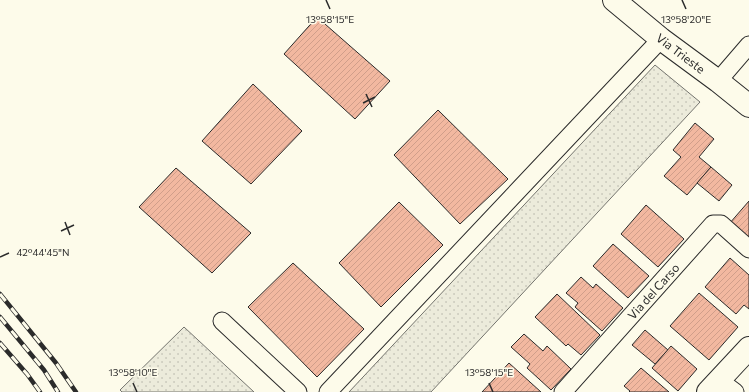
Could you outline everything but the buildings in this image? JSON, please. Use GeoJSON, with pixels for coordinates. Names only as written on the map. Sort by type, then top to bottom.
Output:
{"type":"FeatureCollection","features":[{"type":"Feature","properties":{"kind":"street","name":"Via Trieste"},"geometry":{"type":"LineString","coordinates":[[614,0],[661,39],[749,106]]}},
{"type":"Feature","properties":{"kind":"street"},"geometry":{"type":"LineString","coordinates":[[328,392],[661,39]]}},
{"type":"Feature","properties":{"kind":"street"},"geometry":{"type":"LineString","coordinates":[[718,81],[749,45]]}},
{"type":"Feature","properties":{"kind":"street","name":"Via del Carso"},"geometry":{"type":"LineString","coordinates":[[563,392],[713,224],[721,224],[749,249]]}},
{"type":"Feature","properties":{"kind":"street"},"geometry":{"type":"LineString","coordinates":[[222,321],[298,392]]}},
{"type":"Feature","properties":{"kind":"street"},"geometry":{"type":"LineString","coordinates":[[721,388],[749,348]]}},
{"type":"Feature","properties":{"kind":"shaded area"},"geometry":{"type":"Polygon","coordinates":[[[655,65],[700,102],[431,392],[349,392],[655,65]]]}},
{"type":"Feature","properties":{"kind":"shaded area"},"geometry":{"type":"Polygon","coordinates":[[[184,327],[254,392],[122,392],[120,390],[184,327]]]}},
{"type":"Feature","properties":{"kind":"railway"},"geometry":{"type":"LineString","coordinates":[[0,294],[56,363],[76,392]]}},
{"type":"Feature","properties":{"kind":"railway"},"geometry":{"type":"LineString","coordinates":[[0,317],[44,370],[58,392]]}},
{"type":"Feature","properties":{"kind":"railway"},"geometry":{"type":"LineString","coordinates":[[0,343],[27,374],[40,392]]}}]}
